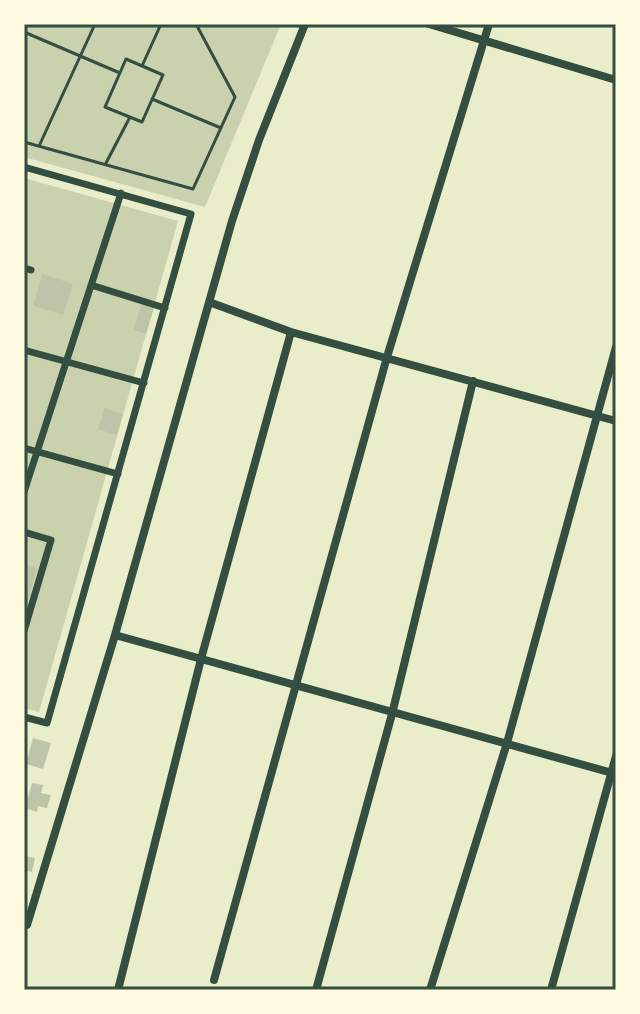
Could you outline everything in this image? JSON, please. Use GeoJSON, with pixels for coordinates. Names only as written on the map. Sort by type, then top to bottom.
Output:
{"type":"FeatureCollection","features":[{"type":"Feature","properties":{"kind":"street"},"geometry":{"type":"LineString","coordinates":[[27,925],[115,635],[209,302],[259,140],[305,24]]}},
{"type":"Feature","properties":{"kind":"street"},"geometry":{"type":"LineString","coordinates":[[429,24],[616,80]]}},
{"type":"Feature","properties":{"kind":"street"},"geometry":{"type":"LineString","coordinates":[[214,980],[387,357],[489,24]]}},
{"type":"Feature","properties":{"kind":"street"},"geometry":{"type":"LineString","coordinates":[[24,167],[191,214],[47,723],[24,717]]}},
{"type":"Feature","properties":{"kind":"street"},"geometry":{"type":"LineString","coordinates":[[24,492],[121,193]]}},
{"type":"Feature","properties":{"kind":"street"},"geometry":{"type":"LineString","coordinates":[[91,285],[165,308]]}},
{"type":"Feature","properties":{"kind":"street"},"geometry":{"type":"LineString","coordinates":[[209,302],[291,332],[616,421]]}},
{"type":"Feature","properties":{"kind":"street"},"geometry":{"type":"LineString","coordinates":[[118,990],[201,659],[291,332]]}},
{"type":"Feature","properties":{"kind":"street"},"geometry":{"type":"LineString","coordinates":[[430,990],[507,743],[616,347]]}},
{"type":"Feature","properties":{"kind":"street"},"geometry":{"type":"LineString","coordinates":[[24,350],[144,383]]}},
{"type":"Feature","properties":{"kind":"street"},"geometry":{"type":"LineString","coordinates":[[316,990],[392,714],[473,381]]}},
{"type":"Feature","properties":{"kind":"street"},"geometry":{"type":"LineString","coordinates":[[24,448],[118,474]]}},
{"type":"Feature","properties":{"kind":"street"},"geometry":{"type":"LineString","coordinates":[[24,532],[51,540],[24,631]]}},
{"type":"Feature","properties":{"kind":"street"},"geometry":{"type":"LineString","coordinates":[[115,635],[614,773]]}},
{"type":"Feature","properties":{"kind":"street"},"geometry":{"type":"LineString","coordinates":[[551,990],[614,773],[616,756]]}},
{"type":"Feature","properties":{"kind":"path"},"geometry":{"type":"LineString","coordinates":[[39,146],[95,24]]}},
{"type":"Feature","properties":{"kind":"path"},"geometry":{"type":"LineString","coordinates":[[142,66],[161,24]]}},
{"type":"Feature","properties":{"kind":"path"},"geometry":{"type":"LineString","coordinates":[[24,142],[193,189],[235,97],[196,24]]}},
{"type":"Feature","properties":{"kind":"path"},"geometry":{"type":"LineString","coordinates":[[24,32],[120,73]]}},
{"type":"Feature","properties":{"kind":"path"},"geometry":{"type":"LineString","coordinates":[[126,59],[142,66],[163,75],[142,122],[105,107],[126,59]]}},
{"type":"Feature","properties":{"kind":"path"},"geometry":{"type":"LineString","coordinates":[[152,99],[221,128]]}},
{"type":"Feature","properties":{"kind":"path"},"geometry":{"type":"LineString","coordinates":[[106,165],[130,117]]}},
{"type":"Feature","properties":{"kind":"green space"},"geometry":{"type":"Polygon","coordinates":[[[24,24],[281,24],[205,207],[24,157],[24,24]]]}},
{"type":"Feature","properties":{"kind":"green space"},"geometry":{"type":"Polygon","coordinates":[[[24,178],[178,221],[39,712],[24,708],[24,178]]]}},
{"type":"Feature","properties":{"kind":"building"},"geometry":{"type":"Polygon","coordinates":[[[42,274],[73,284],[63,315],[33,306],[42,274]]]}},
{"type":"Feature","properties":{"kind":"building"},"geometry":{"type":"Polygon","coordinates":[[[141,304],[154,308],[146,334],[134,330],[141,304]]]}},
{"type":"Feature","properties":{"kind":"building"},"geometry":{"type":"Polygon","coordinates":[[[105,408],[123,414],[117,435],[98,429],[105,408]]]}},
{"type":"Feature","properties":{"kind":"building"},"geometry":{"type":"Polygon","coordinates":[[[24,564],[37,568],[25,612],[24,612],[24,564]]]}},
{"type":"Feature","properties":{"kind":"building"},"geometry":{"type":"Polygon","coordinates":[[[33,738],[51,743],[43,769],[26,764],[33,738]]]}},
{"type":"Feature","properties":{"kind":"building"},"geometry":{"type":"Polygon","coordinates":[[[32,783],[43,785],[41,793],[51,795],[47,808],[38,806],[37,812],[25,808],[32,783]]]}},
{"type":"Feature","properties":{"kind":"building"},"geometry":{"type":"Polygon","coordinates":[[[24,856],[35,858],[32,872],[24,870],[24,856]]]}}]}
